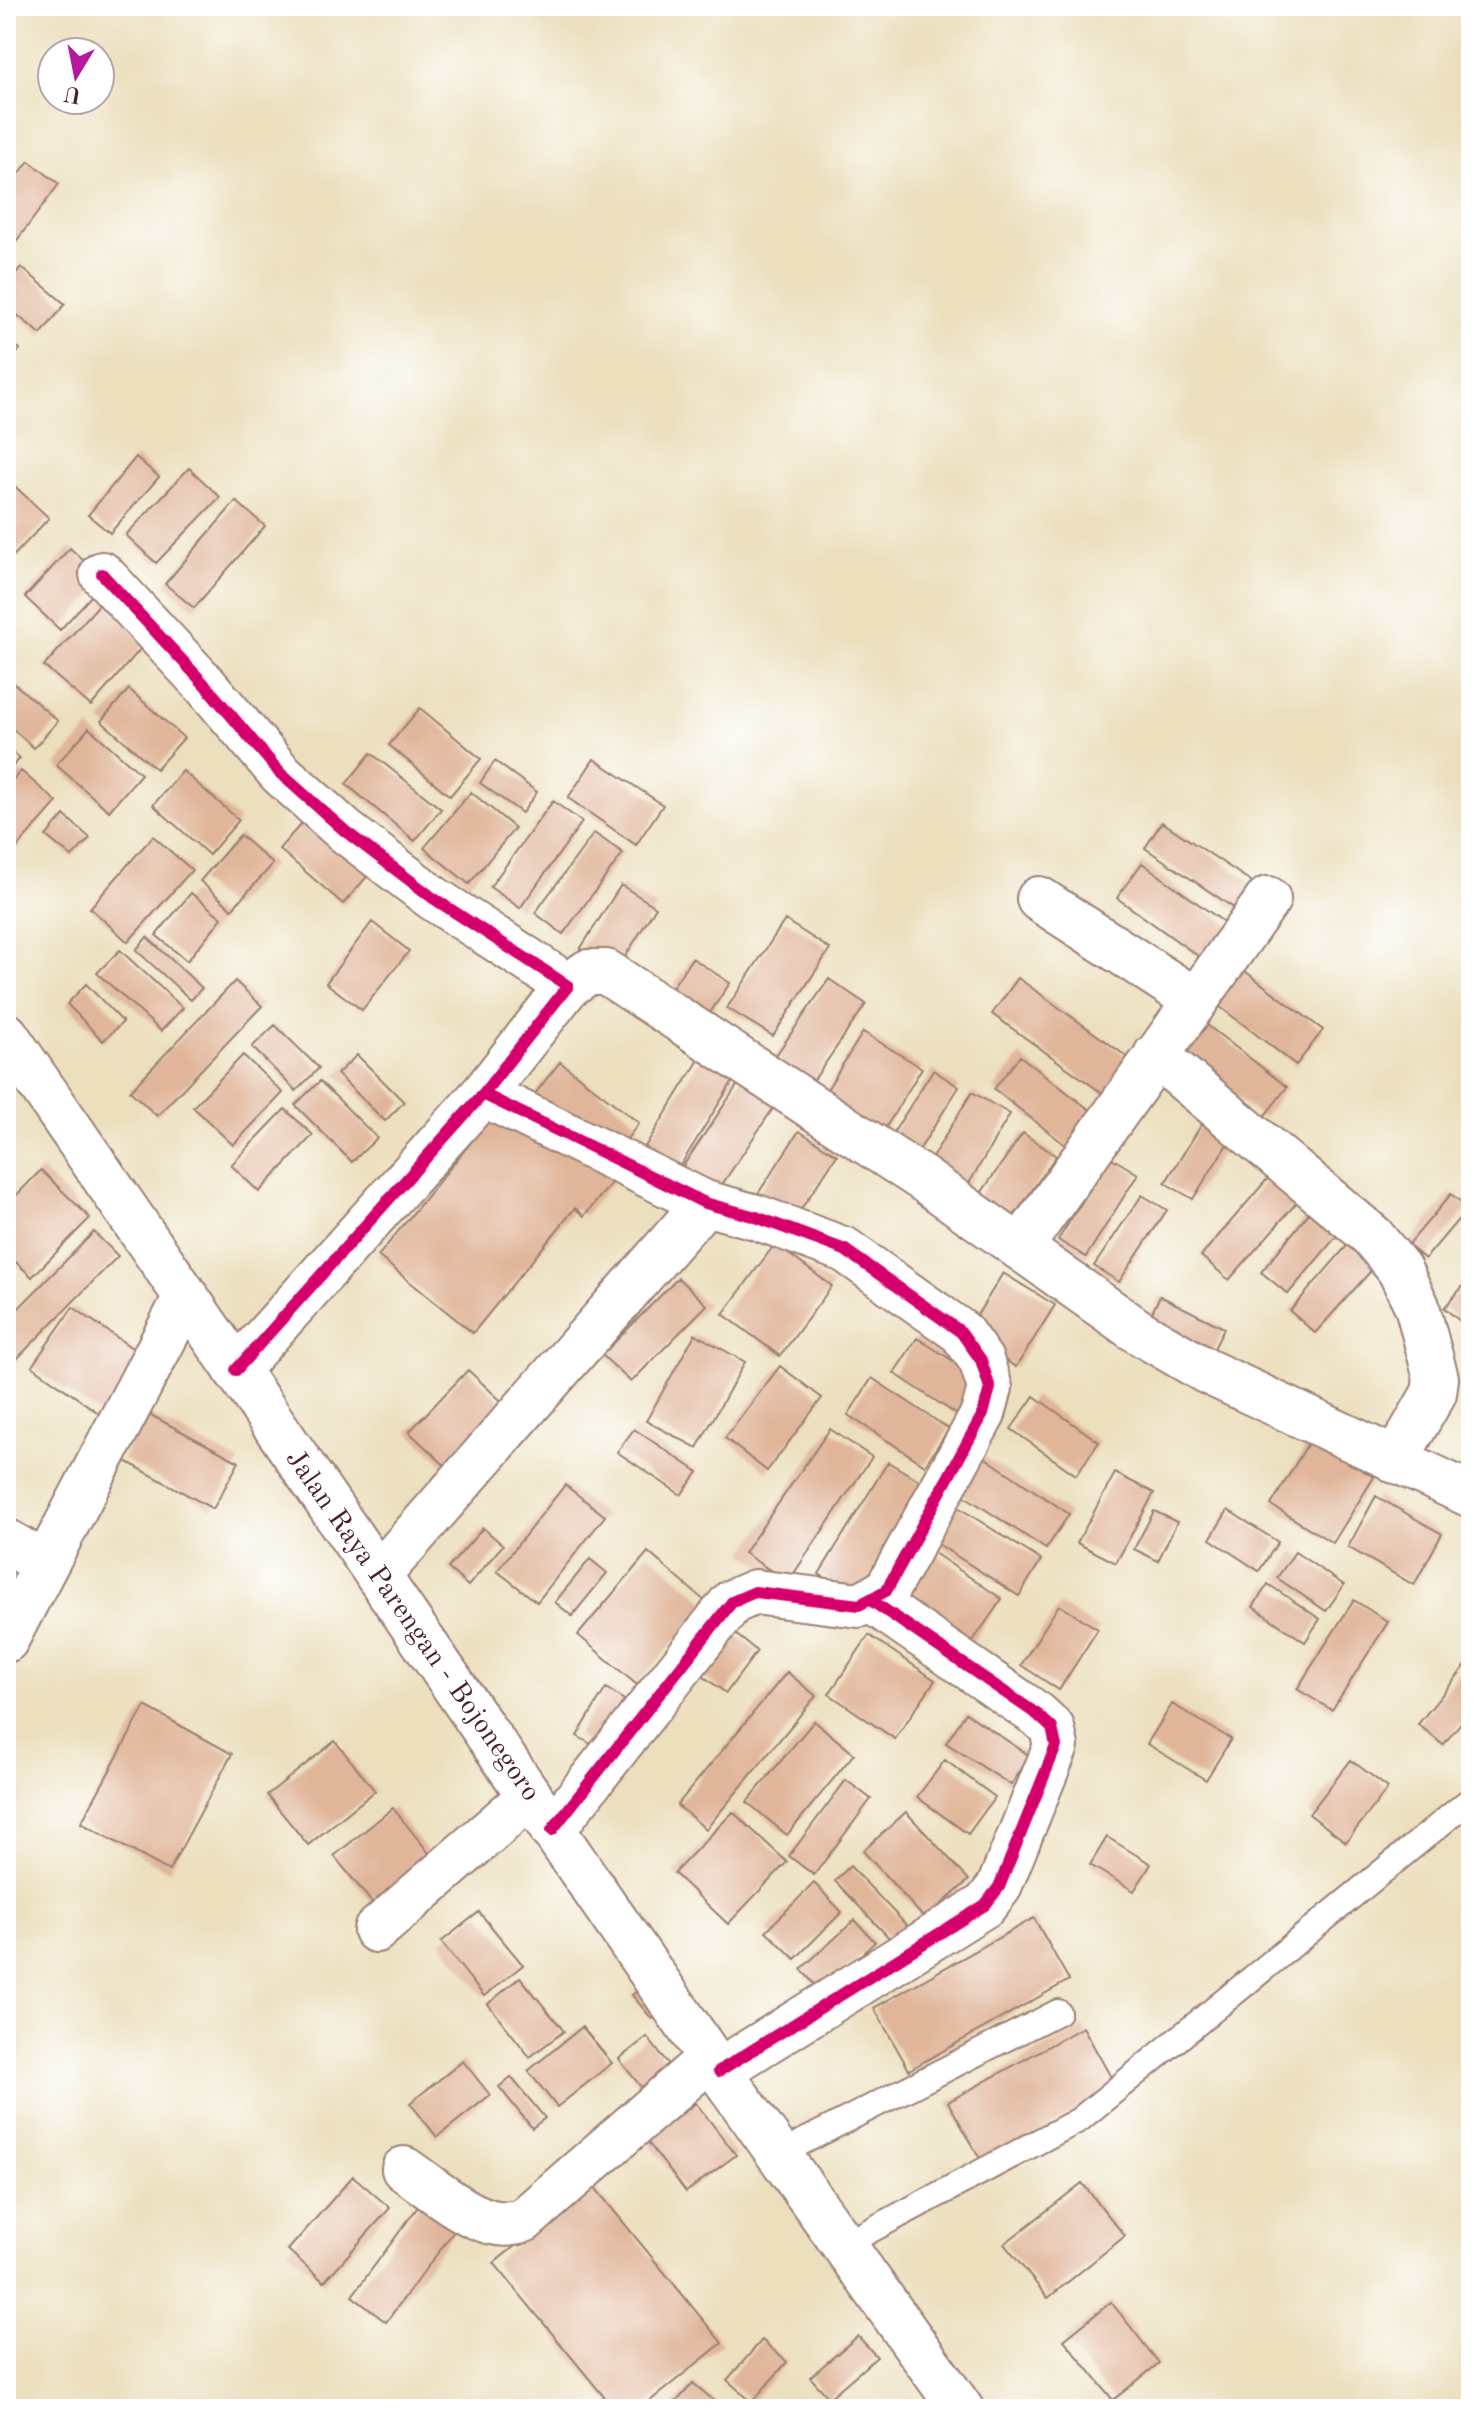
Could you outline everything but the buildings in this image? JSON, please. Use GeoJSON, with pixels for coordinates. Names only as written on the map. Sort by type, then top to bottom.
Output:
{"type":"FeatureCollection","features":[{"type":"Feature","properties":{"kind":"street"},"geometry":{"type":"LineString","coordinates":[[102,574],[206,686],[280,773],[345,831],[433,898],[568,986]]}},
{"type":"Feature","properties":{"kind":"street"},"geometry":{"type":"LineString","coordinates":[[1039,899],[1195,1000]]}},
{"type":"Feature","properties":{"kind":"street"},"geometry":{"type":"LineString","coordinates":[[1020,1248],[1268,899]]}},
{"type":"Feature","properties":{"kind":"street"},"geometry":{"type":"LineString","coordinates":[[236,1370],[483,1094],[568,986],[588,972],[606,972],[923,1179],[1139,1332],[1206,1371],[1471,1495]]}},
{"type":"Feature","properties":{"kind":"street","name":"Jalan Raya Parengan - Bojonegoro"},"geometry":{"type":"LineString","coordinates":[[6,1035],[714,2065],[961,2409]]}},
{"type":"Feature","properties":{"kind":"street"},"geometry":{"type":"LineString","coordinates":[[1156,1055],[1372,1236],[1399,1269],[1417,1306],[1436,1378],[1434,1393],[1395,1461]]}},
{"type":"Feature","properties":{"kind":"street"},"geometry":{"type":"LineString","coordinates":[[376,1930],[541,1813],[732,1602],[755,1592],[859,1605],[872,1601],[886,1591],[983,1414],[990,1388],[981,1360],[961,1332],[845,1250],[756,1217],[705,1203],[483,1094]]}},
{"type":"Feature","properties":{"kind":"street"},"geometry":{"type":"LineString","coordinates":[[378,1576],[705,1203]]}},
{"type":"Feature","properties":{"kind":"street"},"geometry":{"type":"LineString","coordinates":[[6,1640],[186,1297]]}},
{"type":"Feature","properties":{"kind":"street"},"geometry":{"type":"LineString","coordinates":[[6,1541],[45,1564]]}},
{"type":"Feature","properties":{"kind":"street"},"geometry":{"type":"LineString","coordinates":[[404,2169],[465,2210],[493,2224],[510,2226],[524,2220],[714,2065],[985,1905],[999,1887],[1056,1746],[1052,1728],[1038,1715],[872,1601]]}},
{"type":"Feature","properties":{"kind":"lane"},"geometry":{"type":"LineString","coordinates":[[843,2245],[1079,2120],[1471,1799]]}},
{"type":"Feature","properties":{"kind":"lane"},"geometry":{"type":"LineString","coordinates":[[779,2154],[1058,2012]]}},
{"type":"Feature","properties":{"kind":"cycle path"},"geometry":{"type":"LineString","coordinates":[[102,574],[206,686],[280,773],[345,831],[433,898],[568,986],[483,1094],[236,1370]]}},
{"type":"Feature","properties":{"kind":"cycle path"},"geometry":{"type":"LineString","coordinates":[[483,1094],[705,1203],[756,1217],[845,1250],[961,1332],[981,1360],[990,1388],[983,1414],[886,1591],[859,1605],[755,1592],[732,1602],[552,1830]]}},
{"type":"Feature","properties":{"kind":"cycle path"},"geometry":{"type":"LineString","coordinates":[[719,2071],[985,1905],[999,1887],[1056,1746],[1052,1728],[1038,1715],[872,1601]]}}]}
